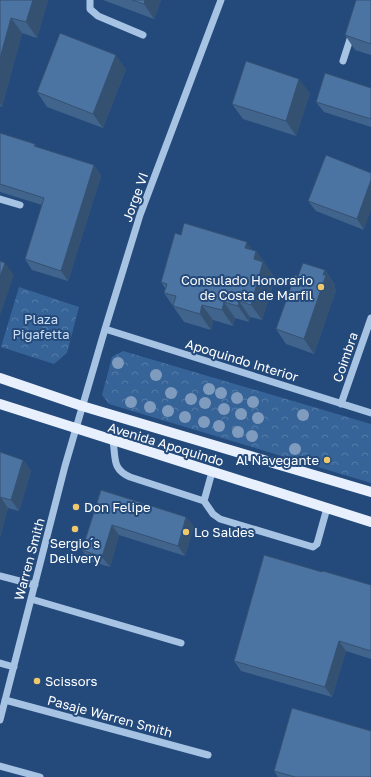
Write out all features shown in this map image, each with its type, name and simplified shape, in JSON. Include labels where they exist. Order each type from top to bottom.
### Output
[{"type":"main road","name":"Avenida Apoquindo","points":[[0,378],[82,406],[371,492]]},
{"type":"main road","name":"Avenida Apoquindo","points":[[0,404],[371,522]]},
{"type":"street","points":[[90,0],[90,9],[98,16],[143,35]]},
{"type":"street","name":"Jorge VI","points":[[82,406],[140,215],[221,0]]},
{"type":"street","points":[[343,61],[354,27]]},
{"type":"street","points":[[0,199],[20,205]]},
{"type":"street","name":"Coimbra","points":[[341,404],[371,318]]},
{"type":"street","name":"Apoquindo Interior","points":[[105,329],[371,413]]},
{"type":"street","name":"Warren Smith","points":[[0,720],[82,406]]},
{"type":"street","points":[[114,441],[116,467],[122,474],[130,478],[204,501],[213,514],[220,518],[313,547],[317,544],[327,508]]},
{"type":"street","points":[[204,501],[212,472]]},
{"type":"street","points":[[0,576],[35,584]]},
{"type":"street","points":[[31,599],[181,643]]},
{"type":"street","points":[[0,663],[14,667]]},
{"type":"street","name":"Pasaje Warren Smith","points":[[5,700],[208,755]]},
{"type":"street","points":[[0,766],[40,777]]},
{"type":"green space","name":"Plaza Pigafetta","points":[[19,287],[79,307],[67,353],[54,364],[1,347]]},
{"type":"green space","points":[[123,351],[371,424],[371,483],[109,404],[102,395],[112,357]]},
{"type":"building","points":[[0,0],[33,0],[26,22],[11,18],[0,58]]},
{"type":"building","points":[[132,0],[145,0],[144,4]]},
{"type":"building","points":[[356,0],[371,0],[371,44],[345,35]]},
{"type":"building","points":[[60,33],[116,55],[93,114],[37,92]]},
{"type":"building","points":[[246,61],[299,79],[286,121],[232,104]]},
{"type":"building","points":[[325,73],[371,88],[371,119],[316,102]]},
{"type":"building","points":[[0,133],[35,144],[34,146],[94,165],[61,271],[25,259],[44,198],[0,184]]},
{"type":"building","points":[[326,155],[371,173],[371,180],[357,219],[308,201]]},
{"type":"building","points":[[184,223],[247,242],[245,248],[256,251],[254,259],[263,262],[251,305],[239,301],[238,306],[224,302],[222,310],[202,305],[200,314],[173,306],[176,296],[164,293],[167,284],[161,282],[175,233],[181,235]]},
{"type":"building","points":[[0,261],[5,263],[0,277]]},
{"type":"building","points":[[303,263],[325,270],[323,275],[326,275],[304,339],[276,329],[295,275],[298,276]]},
{"type":"building","points":[[0,452],[23,460],[11,500],[0,497]]},
{"type":"building","points":[[101,490],[186,517],[178,546],[112,525],[102,557],[82,550]]},
{"type":"building","points":[[264,555],[371,585],[371,651],[339,641],[325,687],[234,661]]},
{"type":"building","points":[[292,708],[371,731],[371,777],[295,777],[274,771]]},
{"type":"place","name":"Consulado Honorario de Costa de Marfil","points":[[321,287]]},
{"type":"place","name":"Al Navegante","points":[[327,460]]},
{"type":"place","name":"Don Felipe","points":[[76,507]]},
{"type":"place","name":"Sergio´s Delivery","points":[[75,529]]},
{"type":"place","name":"Lo Saldes","points":[[186,532]]},
{"type":"place","name":"Scissors","points":[[37,681]]}]
